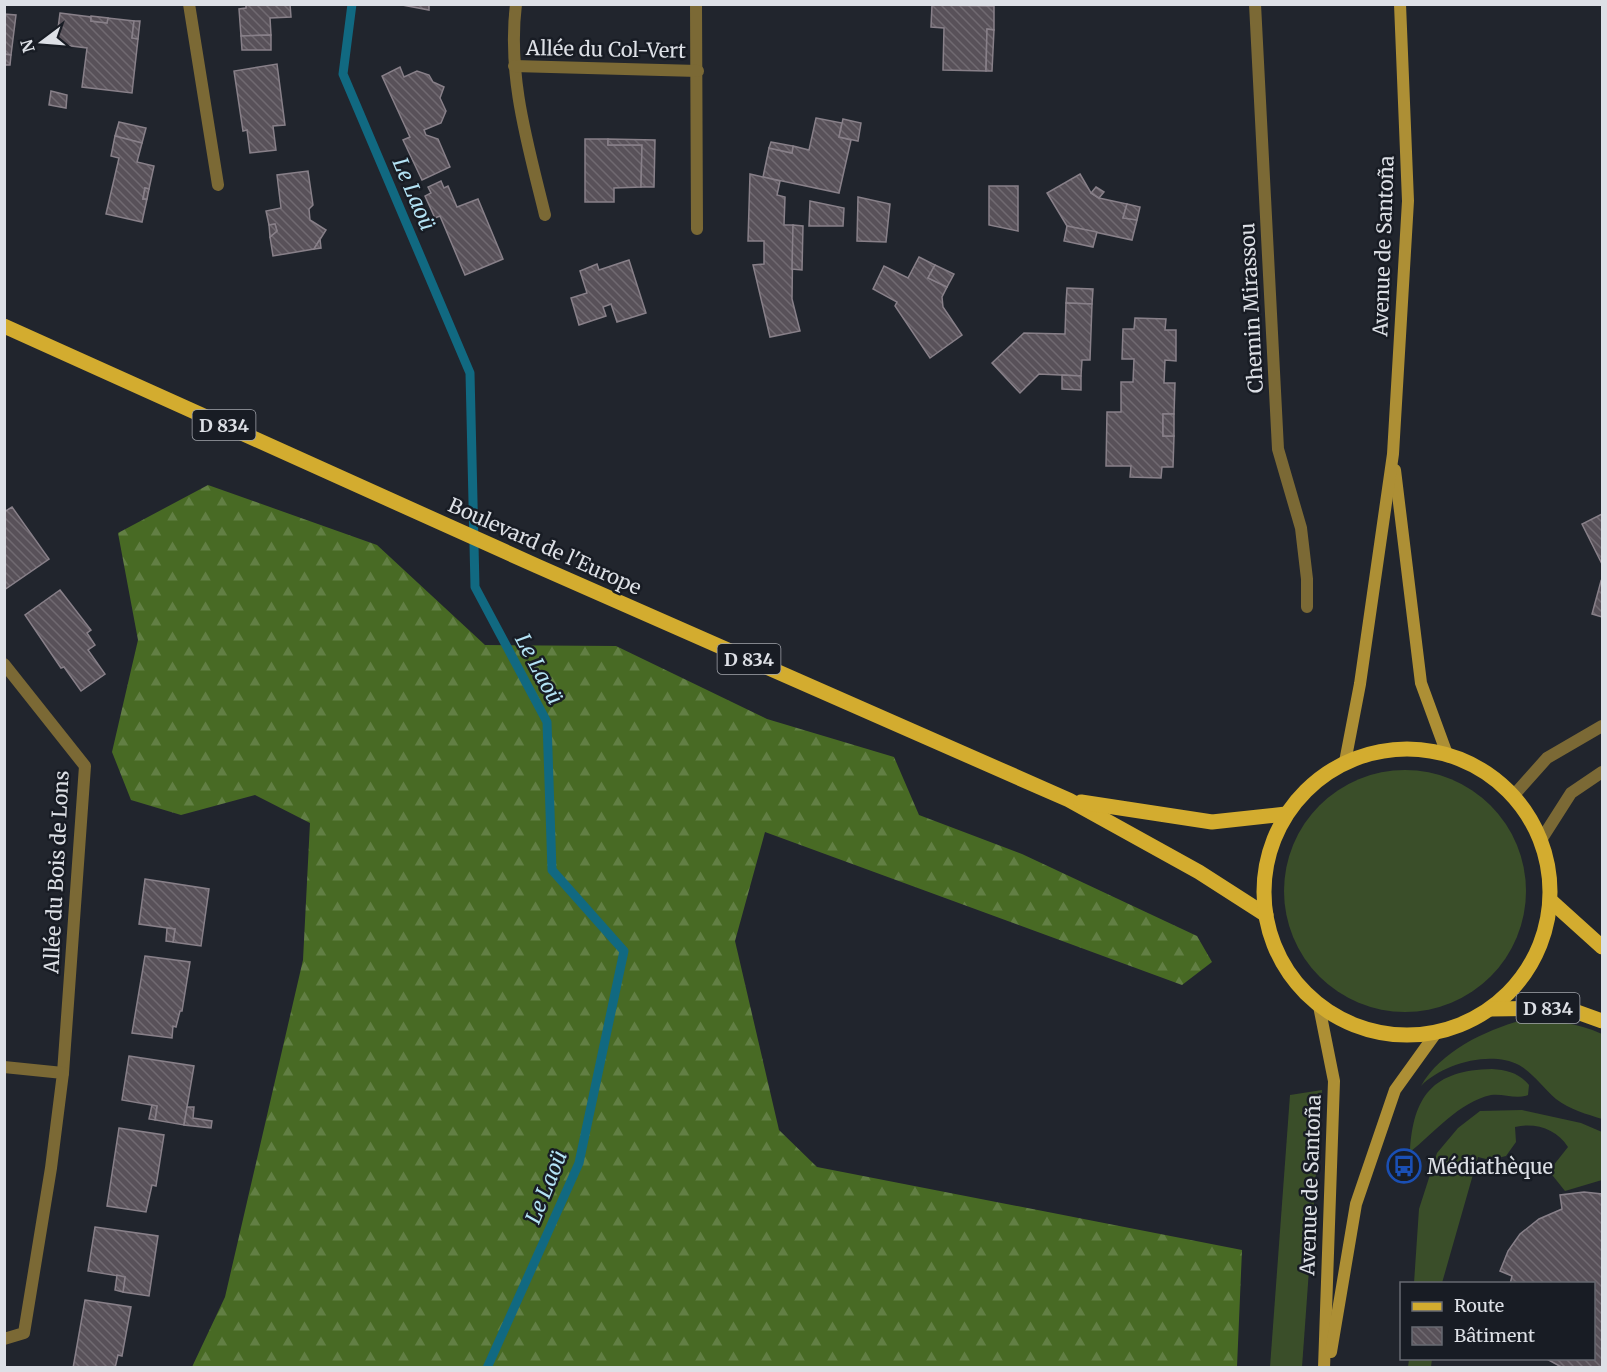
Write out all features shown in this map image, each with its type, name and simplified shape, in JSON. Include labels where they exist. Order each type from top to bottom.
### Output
[{"type":"main road","name":"Avenue de Santoña","points":[[1345,762],[1360,684],[1393,454],[1408,201],[1400,4]]},
{"type":"main road","name":"Boulevard de l'Europe","points":[[4,326],[526,561],[1069,800],[1199,872],[1266,915]]},
{"type":"main road","name":"Avenue de Santoña","points":[[1393,454],[1421,683],[1447,754]]},
{"type":"main road","points":[[1395,748],[1422,749],[1447,754],[1472,763],[1514,795],[1529,816],[1541,840],[1549,870],[1551,901],[1545,933],[1533,962],[1515,988],[1491,1009],[1465,1024],[1436,1033],[1395,1035],[1355,1026],[1319,1006],[1300,987],[1284,965],[1273,941],[1266,915],[1264,889],[1267,862],[1275,837],[1286,814],[1316,781],[1345,762],[1369,753],[1395,748]]},
{"type":"main road","name":"Boulevard de l'Europe","points":[[1069,800],[1212,822],[1286,814]]},
{"type":"main road","points":[[1551,901],[1602,947]]},
{"type":"main road","name":"Avenue de Santoña","points":[[1319,1006],[1334,1081],[1326,1368]]},
{"type":"main road","name":"D 834","points":[[1491,1009],[1566,1008],[1602,1021]]},
{"type":"main road","name":"Avenue de Santoña","points":[[1326,1368],[1356,1204],[1395,1090],[1436,1033]]},
{"type":"street","points":[[189,4],[218,185]]},
{"type":"street","name":"Allée du Col-Vert","points":[[516,4],[513,26],[518,108],[545,214]]},
{"type":"street","points":[[696,4],[698,229]]},
{"type":"street","name":"Chemin Mirassou","points":[[1255,4],[1278,449],[1301,528],[1307,579],[1307,607]]},
{"type":"street","name":"Allée du Col-Vert","points":[[514,66],[698,71]]},
{"type":"street","name":"Allée du Bois de Lons","points":[[4,664],[85,766],[63,1072],[51,1168],[24,1334],[4,1339]]},
{"type":"street","points":[[1514,795],[1547,758],[1602,726]]},
{"type":"street","points":[[1541,840],[1571,794],[1602,772]]},
{"type":"street","points":[[4,1067],[63,1072]]},
{"type":"green space","points":[[208,485],[377,545],[485,645],[616,646],[767,719],[894,757],[919,815],[1022,854],[1197,936],[1212,962],[1182,985],[765,832],[735,941],[779,1130],[817,1167],[1242,1250],[1237,1367],[192,1367],[225,1297],[303,960],[310,823],[255,795],[181,815],[131,800],[112,752],[138,640],[118,533]]},
{"type":"green space","points":[[1405,770],[1429,772],[1462,784],[1482,798],[1498,814],[1512,834],[1521,856],[1526,891],[1524,915],[1512,948],[1498,968],[1482,984],[1462,998],[1440,1007],[1405,1012],[1381,1010],[1348,998],[1328,984],[1312,968],[1298,948],[1289,926],[1284,891],[1286,867],[1298,834],[1312,814],[1328,798],[1348,784],[1370,775]]},
{"type":"green space","points":[[1522,1020],[1563,1022],[1602,1034],[1602,1119],[1561,1103],[1519,1065],[1507,1061],[1481,1059],[1467,1062],[1441,1071],[1421,1086],[1440,1062],[1465,1044],[1493,1030]]},
{"type":"green space","points":[[1492,1069],[1517,1075],[1529,1085],[1528,1095],[1519,1097],[1491,1095],[1468,1104],[1410,1152],[1416,1116],[1422,1101],[1430,1090],[1441,1081],[1455,1075]]},
{"type":"green space","points":[[1322,1090],[1302,1367],[1270,1367],[1290,1095]]},
{"type":"green space","points":[[1522,1110],[1581,1123],[1602,1132],[1602,1180],[1565,1191],[1549,1171],[1568,1147],[1552,1131],[1545,1128],[1530,1125],[1515,1127],[1516,1142],[1506,1156],[1490,1160],[1478,1157],[1442,1282],[1414,1282],[1419,1209],[1437,1153],[1458,1128],[1480,1111]]},
{"type":"green space","points":[[1409,1360],[1432,1360],[1431,1367],[1408,1367]]},
{"type":"building","points":[[246,4],[290,4],[291,17],[270,18],[271,35],[241,36],[239,9],[246,8]]},
{"type":"building","points":[[397,4],[429,4],[429,10]]},
{"type":"building","points":[[932,5],[994,6],[994,30],[987,29],[986,71],[943,70],[944,28],[931,27]]},
{"type":"building","points":[[60,13],[91,17],[91,21],[107,23],[108,18],[134,21],[132,38],[138,39],[132,93],[82,87],[87,48],[56,44]]},
{"type":"building","points":[[4,14],[16,15],[11,55],[4,54]]},
{"type":"building","points":[[91,16],[108,18],[107,23],[91,21]]},
{"type":"building","points":[[134,21],[140,21],[138,39],[132,38]]},
{"type":"building","points":[[987,29],[994,30],[992,71],[986,71]]},
{"type":"building","points":[[271,35],[271,50],[242,50],[241,36]]},
{"type":"building","points":[[4,54],[11,55],[10,65],[4,65]]},
{"type":"building","points":[[277,64],[285,125],[273,126],[276,150],[250,153],[247,130],[243,131],[234,71]]},
{"type":"building","points":[[400,67],[404,77],[417,71],[429,75],[433,82],[444,87],[440,98],[446,111],[441,123],[424,130],[426,135],[438,139],[450,167],[422,180],[403,140],[410,137],[382,76]]},
{"type":"building","points":[[51,91],[67,95],[66,108],[49,105]]},
{"type":"building","points":[[816,118],[842,123],[839,137],[851,140],[839,193],[763,177],[769,148],[792,153],[793,146],[809,150]]},
{"type":"building","points":[[843,119],[861,123],[858,141],[839,137]]},
{"type":"building","points":[[119,122],[146,128],[142,143],[115,136]]},
{"type":"building","points":[[115,136],[142,143],[137,162],[154,166],[149,189],[145,188],[143,199],[147,199],[142,222],[106,214],[119,158],[111,156]]},
{"type":"building","points":[[585,139],[608,139],[608,145],[642,145],[641,187],[614,188],[614,202],[585,202]]},
{"type":"building","points":[[608,139],[655,140],[654,187],[641,187],[642,145],[608,145]]},
{"type":"building","points":[[771,142],[793,146],[792,153],[769,148]]},
{"type":"building","points":[[308,171],[313,205],[309,209],[310,220],[326,230],[314,249],[273,256],[270,237],[277,231],[275,224],[269,225],[266,211],[281,208],[277,175]]},
{"type":"building","points":[[750,174],[780,181],[777,195],[785,197],[784,225],[793,225],[792,299],[800,331],[770,337],[753,265],[764,264],[764,241],[748,241]]},
{"type":"building","points":[[1080,174],[1091,193],[1099,198],[1127,204],[1123,218],[1137,220],[1132,240],[1067,226],[1047,193]]},
{"type":"building","points":[[441,181],[444,188],[448,186],[457,207],[478,199],[503,259],[465,275],[440,216],[435,218],[425,196],[431,193],[428,187]]},
{"type":"building","points":[[989,186],[1018,186],[1018,231],[989,225]]},
{"type":"building","points":[[1096,187],[1104,192],[1099,198],[1091,193]]},
{"type":"building","points":[[145,188],[149,189],[147,199],[143,199]]},
{"type":"building","points":[[858,197],[890,204],[886,242],[857,241]]},
{"type":"building","points":[[810,201],[844,208],[843,226],[809,226]]},
{"type":"building","points":[[1127,204],[1140,207],[1137,220],[1123,218]]},
{"type":"building","points":[[275,224],[277,231],[270,237],[269,225]]},
{"type":"building","points":[[793,225],[803,226],[802,270],[792,269]]},
{"type":"building","points":[[1067,226],[1097,232],[1093,247],[1064,241]]},
{"type":"building","points":[[320,239],[321,248],[314,249]]},
{"type":"building","points":[[919,257],[935,265],[928,278],[947,287],[942,297],[943,307],[962,335],[930,358],[895,306],[897,302],[873,289],[884,266],[908,278]]},
{"type":"building","points":[[629,260],[646,313],[617,322],[611,304],[603,307],[606,316],[579,325],[571,298],[587,293],[580,271],[597,264],[599,270]]},
{"type":"building","points":[[935,265],[954,274],[947,287],[928,278]]},
{"type":"building","points":[[1067,288],[1093,289],[1092,304],[1066,303]]},
{"type":"building","points":[[1066,303],[1092,304],[1090,360],[1082,360],[1081,376],[1039,374],[1020,393],[992,363],[1024,333],[1065,334]]},
{"type":"building","points":[[1135,318],[1166,319],[1165,330],[1176,330],[1176,361],[1165,360],[1164,383],[1175,383],[1174,414],[1163,414],[1163,436],[1174,436],[1173,467],[1162,467],[1161,478],[1130,477],[1131,466],[1106,466],[1107,412],[1121,412],[1121,382],[1133,382],[1134,359],[1122,359],[1123,329],[1134,329]]},
{"type":"building","points":[[1062,375],[1081,376],[1081,390],[1062,389]]},
{"type":"building","points":[[1163,414],[1174,414],[1174,436],[1163,436]]},
{"type":"building","points":[[12,507],[49,559],[4,590],[4,512]]},
{"type":"building","points":[[1602,514],[1602,564],[1582,524]]},
{"type":"building","points":[[1602,582],[1602,617],[1592,614]]},
{"type":"building","points":[[60,590],[91,630],[87,633],[95,645],[88,650],[105,674],[81,691],[64,667],[61,668],[25,615]]},
{"type":"building","points":[[145,879],[209,889],[201,946],[173,942],[175,929],[139,924]]},
{"type":"building","points":[[167,928],[175,929],[173,942],[166,941]]},
{"type":"building","points":[[145,956],[190,962],[182,1011],[180,1011],[176,1027],[173,1026],[172,1038],[132,1033]]},
{"type":"building","points":[[129,1056],[194,1066],[184,1125],[155,1120],[157,1106],[122,1100]]},
{"type":"building","points":[[152,1105],[157,1106],[155,1120],[149,1119]]},
{"type":"building","points":[[187,1107],[194,1107],[193,1118],[212,1121],[211,1128],[184,1125]]},
{"type":"building","points":[[119,1128],[164,1135],[156,1186],[152,1185],[146,1212],[107,1206]]},
{"type":"building","points":[[1584,1192],[1602,1194],[1602,1368],[1563,1368],[1549,1360],[1595,1360],[1595,1282],[1510,1282],[1512,1276],[1500,1271],[1508,1251],[1520,1234],[1539,1219],[1562,1209],[1560,1195]]},
{"type":"building","points":[[95,1227],[158,1236],[149,1296],[123,1292],[125,1277],[88,1271]]},
{"type":"building","points":[[117,1275],[125,1277],[123,1292],[115,1290]]},
{"type":"building","points":[[85,1300],[131,1307],[122,1356],[118,1355],[115,1368],[73,1368]]},
{"type":"waterway","name":"Le Laoü","points":[[352,4],[343,74],[470,373],[475,587],[547,722],[552,870],[624,951],[579,1163],[487,1368]]},
{"type":"place","name":"Médiathèque","points":[[1404,1166]]}]
